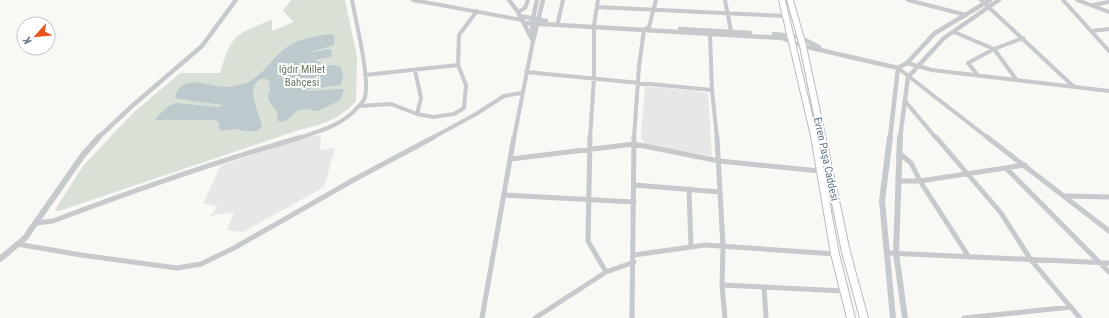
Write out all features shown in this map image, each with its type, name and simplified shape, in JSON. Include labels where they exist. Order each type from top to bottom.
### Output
[{"type":"highway","name":"Evren Paşa Caddesi","points":[[782,0],[814,136],[834,254],[851,318]]},
{"type":"highway","name":"Evren Paşa Caddesi","points":[[790,0],[802,46],[846,252],[864,318]]},
{"type":"street","points":[[0,259],[25,238],[83,155],[132,106],[202,46],[236,0]]},
{"type":"street","points":[[36,223],[53,221],[149,185],[272,144],[324,129],[339,123],[348,117],[365,98],[364,75],[352,0]]},
{"type":"street","points":[[413,0],[539,22],[776,38],[799,37],[824,50]]},
{"type":"street","points":[[509,0],[521,18],[533,42]]},
{"type":"street","points":[[521,18],[528,0]]},
{"type":"street","points":[[533,42],[532,21],[537,0]]},
{"type":"street","points":[[482,318],[526,72],[543,0]]},
{"type":"street","points":[[558,22],[563,0]]},
{"type":"street","points":[[598,0],[594,26],[594,78],[589,150],[588,241],[606,272]]},
{"type":"street","points":[[650,27],[656,0]]},
{"type":"street","points":[[725,0],[731,32]]},
{"type":"street","points":[[908,0],[966,15]]},
{"type":"street","points":[[905,318],[896,253],[898,181],[908,77],[944,38],[954,32],[990,0]]},
{"type":"street","points":[[898,68],[907,64],[935,33],[985,4],[999,0]]},
{"type":"street","points":[[1064,0],[1109,51]]},
{"type":"street","points":[[1077,0],[1109,12]]},
{"type":"street","points":[[1091,5],[1109,2]]},
{"type":"street","points":[[985,4],[1073,86]]},
{"type":"street","points":[[597,7],[785,16]]},
{"type":"street","points":[[359,106],[391,104],[417,114],[433,117],[454,114],[464,108],[466,85],[458,65],[459,34],[477,11]]},
{"type":"street","points":[[521,18],[532,21]]},
{"type":"street","points":[[539,22],[731,32],[790,38],[802,46],[898,68],[1109,231]]},
{"type":"street","points":[[644,30],[650,27]]},
{"type":"street","points":[[1092,32],[1109,29]]},
{"type":"street","points":[[632,318],[634,262],[634,144],[638,83],[644,30]]},
{"type":"street","points":[[954,32],[994,49],[1016,79]]},
{"type":"street","points":[[710,34],[712,90],[719,161],[723,246],[722,284],[725,318]]},
{"type":"street","points":[[976,74],[968,63],[994,49],[1023,38]]},
{"type":"street","points":[[907,64],[932,70],[976,74],[1109,91]]},
{"type":"street","points":[[364,75],[458,65]]},
{"type":"street","points":[[892,318],[882,201],[898,68]]},
{"type":"street","points":[[415,70],[421,99],[420,109],[417,114]]},
{"type":"street","points":[[526,72],[712,90]]},
{"type":"street","points":[[17,244],[81,255],[177,268],[201,264],[234,248],[476,114],[504,96],[522,94]]},
{"type":"street","points":[[905,101],[1001,213],[1031,260],[1080,318]]},
{"type":"street","points":[[511,159],[634,144],[719,161],[820,171]]},
{"type":"street","points":[[900,153],[911,163],[920,181],[969,257]]},
{"type":"street","points":[[898,181],[920,181],[1025,165]]},
{"type":"street","points":[[1006,169],[1109,272]]},
{"type":"street","points":[[634,185],[720,192]]},
{"type":"street","points":[[689,189],[690,247]]},
{"type":"street","points":[[505,194],[634,202]]},
{"type":"street","points":[[1065,196],[1109,197]]},
{"type":"street","points":[[634,255],[690,247],[723,246],[834,254]]},
{"type":"street","points":[[887,253],[1109,263]]},
{"type":"street","points":[[535,318],[542,316],[606,272],[634,262]]},
{"type":"street","points":[[722,284],[844,291]]},
{"type":"street","points":[[764,287],[766,318]]},
{"type":"street","points":[[964,318],[999,316],[1071,307]]},
{"type":"shaded area","points":[[330,34],[335,36],[334,45],[311,52],[330,49],[332,53],[331,57],[314,60],[321,63],[306,72],[309,73],[331,65],[341,67],[343,77],[341,85],[309,89],[306,91],[344,90],[340,100],[328,106],[317,111],[302,109],[287,120],[281,122],[278,121],[277,112],[269,101],[269,81],[264,78],[258,81],[254,86],[253,92],[262,127],[257,131],[244,131],[236,129],[222,131],[219,129],[219,122],[214,120],[155,119],[167,107],[175,103],[219,107],[223,105],[178,99],[175,96],[184,84],[197,82],[226,87],[243,84],[261,73],[281,52],[292,44],[308,38]]},
{"type":"shaded area","points":[[645,86],[703,92],[708,94],[712,156],[646,145],[641,138]]},
{"type":"shaded area","points":[[321,135],[320,150],[335,148],[324,187],[243,232],[227,230],[234,212],[210,216],[218,206],[203,204],[220,166],[302,138]]},
{"type":"green space","name":"Iğdır Millet Bahçesi","points":[[291,0],[345,0],[357,57],[356,101],[350,107],[337,117],[315,126],[299,130],[59,211],[55,210],[83,166],[133,113],[180,73],[220,73],[231,44],[240,34],[247,30],[272,20],[272,31],[294,22],[283,11]]}]
